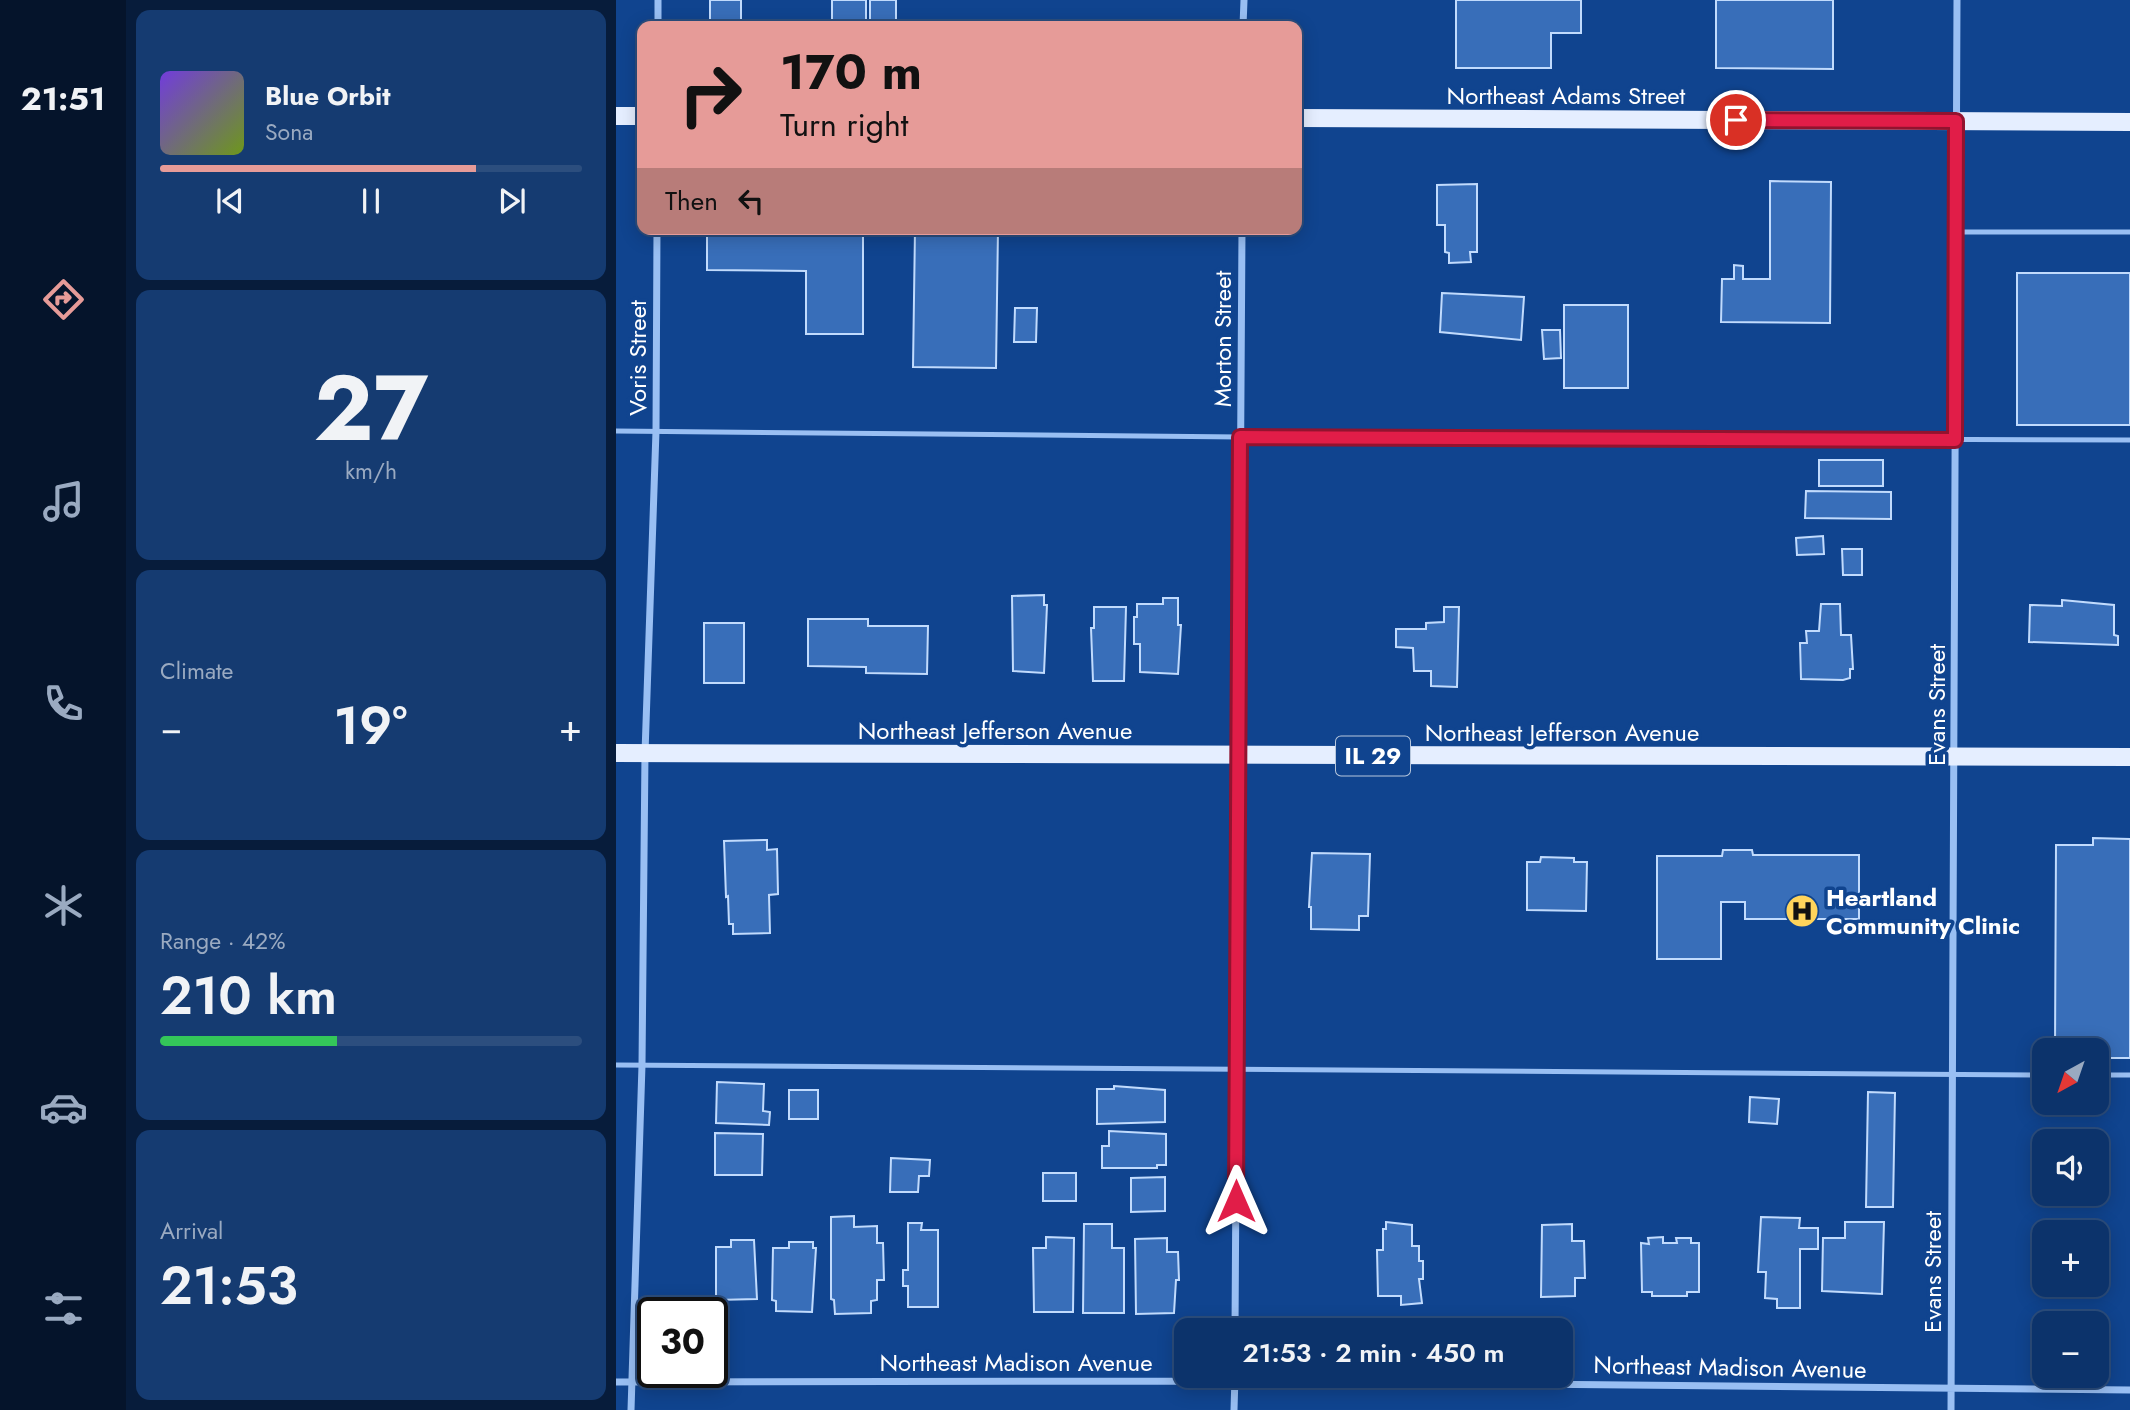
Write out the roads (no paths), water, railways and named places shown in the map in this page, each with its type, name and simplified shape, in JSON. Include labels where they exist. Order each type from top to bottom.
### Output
[{"type":"main road","points":[[616,116],[637,116]]},
{"type":"main road","name":"Northeast Adams Street","points":[[1302,118],[2130,122]]},
{"type":"main road","name":"Northeast Jefferson Avenue","points":[[616,753],[2130,757]]},
{"type":"street","points":[[658,0],[658,21]]},
{"type":"street","points":[[1243,21],[1244,0]]},
{"type":"street","name":"Evans Street","points":[[1951,1410],[1956,757],[1957,0]]},
{"type":"street","name":"Voris Street","points":[[631,1410],[642,1065],[645,753],[656,431],[657,235]]},
{"type":"street","name":"Morton Street","points":[[1235,1318],[1242,235]]},
{"type":"street","name":"Northeast Madison Avenue","points":[[616,1382],[1174,1378]]},
{"type":"street","name":"Northeast Madison Avenue","points":[[1573,1383],[2130,1390]]},
{"type":"street","points":[[1234,1410],[1235,1388]]},
{"type":"lane","points":[[1956,232],[2130,232]]},
{"type":"lane","points":[[616,431],[1240,437],[2130,440]]},
{"type":"lane","points":[[616,1065],[2032,1075]]},
{"type":"lane","points":[[2109,1075],[2130,1075]]},
{"type":"place","name":"Heartland Community Clinic","points":[[1802,911]]}]
